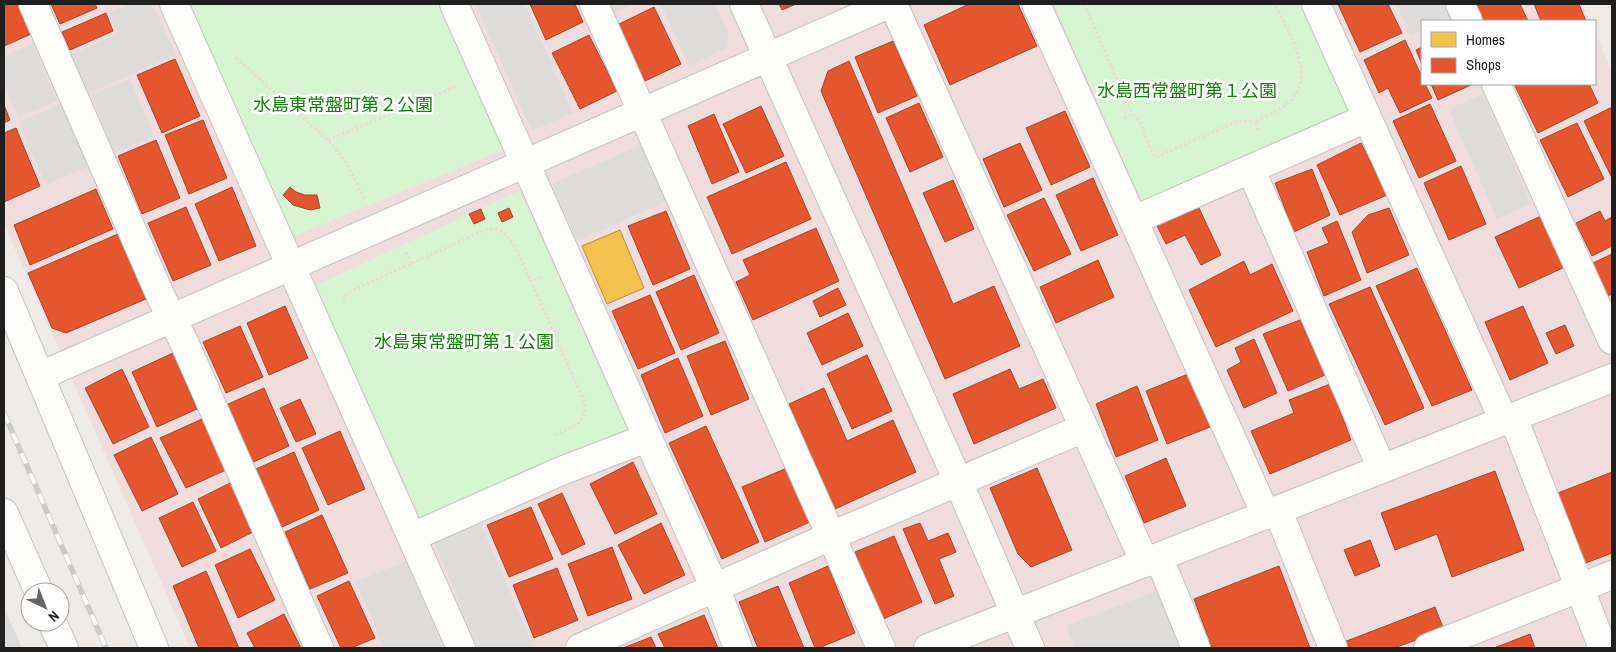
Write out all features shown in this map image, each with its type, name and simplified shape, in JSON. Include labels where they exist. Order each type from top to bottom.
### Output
[{"type":"street","points":[[33,4],[319,648]]},
{"type":"street","points":[[174,4],[462,648]]},
{"type":"street","points":[[454,4],[714,588],[738,648]]},
{"type":"street","points":[[594,4],[881,648]]},
{"type":"street","points":[[744,4],[958,481],[1017,614],[1030,648]]},
{"type":"street","points":[[40,376],[889,4]]},
{"type":"street","points":[[893,4],[1084,428],[1196,648]]},
{"type":"street","points":[[1036,4],[1333,648]]},
{"type":"street","points":[[1316,4],[1366,118],[1508,419],[1603,648]]},
{"type":"street","points":[[1460,4],[1468,20]]},
{"type":"street","points":[[1496,85],[1612,340]]},
{"type":"street","points":[[1134,220],[1366,118]]},
{"type":"street","points":[[1261,165],[1382,469]]},
{"type":"street","points":[[4,291],[154,648]]},
{"type":"street","points":[[928,648],[1612,378]]},
{"type":"street","points":[[580,648],[831,536],[1084,428]]},
{"type":"street","points":[[412,537],[561,470],[647,438]]},
{"type":"street","points":[[4,513],[35,582]]},
{"type":"street","points":[[1428,648],[1612,575]]},
{"type":"street","points":[[57,632],[64,648]]},
{"type":"path","points":[[1084,4],[1132,114],[1140,122],[1156,156],[1238,121],[1255,122],[1284,107],[1294,97],[1302,76],[1301,62],[1275,4]]},
{"type":"path","points":[[197,57],[210,52],[217,52],[225,53],[238,59],[328,140],[343,158],[356,180],[377,228]]},
{"type":"path","points":[[328,140],[485,74]]},
{"type":"path","points":[[1093,130],[1132,114]]},
{"type":"path","points":[[1255,122],[1261,165]]},
{"type":"path","points":[[344,301],[344,296],[351,291],[485,230],[501,230],[512,242],[531,281],[585,403],[586,413],[583,420],[552,437],[550,441],[561,470]]},
{"type":"path","points":[[531,281],[570,265]]},
{"type":"shaded area","points":[[4,4],[1582,4],[1590,20],[1421,20],[1421,85],[1596,85],[1596,34],[1612,72],[1612,648],[190,648],[4,224]]},
{"type":"shaded area","points":[[131,4],[153,4],[176,55],[86,94],[69,55],[118,34],[109,13]]},
{"type":"shaded area","points":[[525,4],[573,113],[532,131],[476,5]]},
{"type":"shaded area","points":[[605,4],[636,4],[610,15]]},
{"type":"shaded area","points":[[661,4],[715,4],[729,35],[726,48],[689,66]]},
{"type":"shaded area","points":[[1396,4],[1445,4],[1451,16],[1442,20],[1421,20],[1421,30],[1411,35]]},
{"type":"shaded area","points":[[33,44],[57,101],[18,117],[4,84],[4,56]]},
{"type":"shaded area","points":[[130,79],[154,136],[115,153],[91,95]]},
{"type":"shaded area","points":[[1483,94],[1531,204],[1497,219],[1449,109]]},
{"type":"shaded area","points":[[62,104],[89,166],[46,185],[19,122]]},
{"type":"shaded area","points":[[645,143],[670,200],[577,241],[552,184]]},
{"type":"shaded area","points":[[480,522],[534,648],[478,648],[434,542]]},
{"type":"shaded area","points":[[406,561],[443,648],[384,648],[356,582]]},
{"type":"shaded area","points":[[1159,590],[1182,648],[1075,648],[1066,626]]},
{"type":"shaded area","points":[[4,607],[22,648],[4,648]]},
{"type":"green space","name":"水島東常盤町第２公園","points":[[186,4],[440,4],[503,150],[291,237]]},
{"type":"green space","name":"水島西常盤町第１公園","points":[[1054,4],[1306,4],[1355,112],[1143,204]]},
{"type":"green space","name":"水島東常盤町第１公園","points":[[520,191],[628,431],[423,522],[314,286]]},
{"type":"building: Homes","points":[[620,230],[644,288],[607,304],[582,246]]},
{"type":"building: Shops","points":[[4,4],[18,4],[31,34],[4,46]]},
{"type":"building: Shops","points":[[51,4],[95,4],[97,8],[60,24]]},
{"type":"building: Shops","points":[[530,4],[575,4],[583,22],[546,40]]},
{"type":"building: Shops","points":[[779,4],[796,4],[782,10]]},
{"type":"building: Shops","points":[[969,4],[1018,4],[1037,46],[950,85],[924,25]]},
{"type":"building: Shops","points":[[1338,4],[1388,4],[1402,33],[1360,52]]},
{"type":"building: Shops","points":[[1475,4],[1520,4],[1528,20],[1483,20]]},
{"type":"building: Shops","points":[[1534,4],[1579,4],[1586,20],[1541,20]]},
{"type":"building: Shops","points":[[654,7],[681,64],[645,81],[617,25]]},
{"type":"building: Shops","points":[[106,13],[113,31],[70,50],[62,32]]},
{"type":"building: Shops","points":[[589,35],[617,91],[580,109],[552,53]]},
{"type":"building: Shops","points":[[1405,40],[1421,75],[1421,85],[1426,85],[1432,98],[1400,113],[1388,88],[1379,93],[1364,60]]},
{"type":"building: Shops","points":[[893,41],[917,96],[878,113],[855,57]]},
{"type":"building: Shops","points":[[1421,48],[1421,62],[1416,50]]},
{"type":"building: Shops","points":[[175,59],[200,116],[162,133],[137,75]]},
{"type":"building: Shops","points":[[849,61],[953,304],[994,286],[1020,346],[945,379],[821,91],[828,71]]},
{"type":"building: Shops","points":[[1431,85],[1471,85],[1438,100]]},
{"type":"building: Shops","points":[[1514,85],[1589,85],[1598,103],[1538,133]]},
{"type":"building: Shops","points":[[919,103],[943,157],[910,172],[886,118]]},
{"type":"building: Shops","points":[[1430,104],[1456,161],[1419,178],[1393,121]]},
{"type":"building: Shops","points":[[4,105],[10,120],[4,123]]},
{"type":"building: Shops","points":[[761,106],[784,156],[746,173],[723,124]]},
{"type":"building: Shops","points":[[1612,107],[1612,178],[1584,121]]},
{"type":"building: Shops","points":[[1065,111],[1090,167],[1051,185],[1026,128]]},
{"type":"building: Shops","points":[[714,114],[739,172],[712,184],[688,126]]},
{"type":"building: Shops","points":[[203,120],[227,178],[189,194],[165,135]]},
{"type":"building: Shops","points":[[1577,123],[1604,179],[1568,197],[1540,140]]},
{"type":"building: Shops","points":[[16,128],[40,186],[4,202],[4,133]]},
{"type":"building: Shops","points":[[156,140],[180,198],[142,214],[118,156]]},
{"type":"building: Shops","points":[[1020,143],[1042,190],[1004,207],[983,159]]},
{"type":"building: Shops","points":[[1361,143],[1387,195],[1340,215],[1317,165]]},
{"type":"building: Shops","points":[[786,162],[811,219],[732,254],[707,197]]},
{"type":"building: Shops","points":[[1461,166],[1486,224],[1449,240],[1424,183]]},
{"type":"building: Shops","points":[[1312,169],[1330,215],[1294,232],[1275,183]]},
{"type":"building: Shops","points":[[1093,178],[1118,235],[1081,251],[1056,195]]},
{"type":"building: Shops","points":[[953,180],[974,229],[945,242],[923,193]]},
{"type":"building: Shops","points":[[232,187],[256,246],[219,261],[195,204]]},
{"type":"building: Shops","points":[[290,187],[296,192],[305,195],[317,195],[320,208],[310,210],[293,205],[283,195]]},
{"type":"building: Shops","points":[[96,189],[113,229],[30,265],[14,225]]},
{"type":"building: Shops","points":[[1044,198],[1071,254],[1034,271],[1007,215]]},
{"type":"building: Shops","points":[[186,207],[211,265],[173,281],[148,223]]},
{"type":"building: Shops","points":[[509,208],[513,217],[502,222],[498,213]]},
{"type":"building: Shops","points":[[1199,208],[1221,255],[1201,265],[1185,235],[1166,244],[1157,226]]},
{"type":"building: Shops","points":[[1389,208],[1409,255],[1367,273],[1352,232],[1368,215]]},
{"type":"building: Shops","points":[[481,209],[485,219],[474,224],[469,214]]},
{"type":"building: Shops","points":[[666,211],[690,269],[653,285],[628,226]]},
{"type":"building: Shops","points":[[1600,211],[1605,221],[1612,217],[1612,246],[1592,256],[1576,223]]},
{"type":"building: Shops","points":[[1541,216],[1565,267],[1519,288],[1495,237]]},
{"type":"building: Shops","points":[[1337,221],[1361,280],[1324,296],[1307,252],[1329,243],[1322,228]]},
{"type":"building: Shops","points":[[816,228],[839,281],[753,320],[736,282],[750,275],[743,260]]},
{"type":"building: Shops","points":[[118,234],[146,299],[66,333],[52,328],[28,273]]},
{"type":"building: Shops","points":[[1612,254],[1612,294],[1608,296],[1593,263]]},
{"type":"building: Shops","points":[[1098,260],[1114,297],[1056,323],[1040,287]]},
{"type":"building: Shops","points":[[1244,261],[1250,275],[1272,264],[1293,311],[1216,347],[1189,290]]},
{"type":"building: Shops","points":[[1417,268],[1472,390],[1432,406],[1376,286]]},
{"type":"building: Shops","points":[[694,275],[719,333],[681,350],[656,292]]},
{"type":"building: Shops","points":[[1370,287],[1424,408],[1385,425],[1329,304]]},
{"type":"building: Shops","points":[[838,288],[846,305],[820,317],[813,301]]},
{"type":"building: Shops","points":[[650,295],[675,353],[638,369],[612,311]]},
{"type":"building: Shops","points":[[285,306],[308,358],[269,375],[247,323]]},
{"type":"building: Shops","points":[[1523,306],[1548,363],[1510,380],[1485,322]]},
{"type":"building: Shops","points":[[848,313],[863,346],[822,365],[807,333]]},
{"type":"building: Shops","points":[[1300,320],[1325,375],[1288,391],[1263,334]]},
{"type":"building: Shops","points":[[1565,325],[1574,346],[1556,354],[1546,333]]},
{"type":"building: Shops","points":[[240,326],[263,377],[226,393],[203,342]]},
{"type":"building: Shops","points":[[1254,339],[1277,393],[1244,408],[1227,370],[1241,362],[1235,348]]},
{"type":"building: Shops","points":[[725,341],[749,399],[711,415],[687,356]]},
{"type":"building: Shops","points":[[173,353],[197,409],[157,427],[132,372]]},
{"type":"building: Shops","points":[[867,355],[892,411],[852,429],[827,374]]},
{"type":"building: Shops","points":[[678,358],[703,416],[665,433],[641,375]]},
{"type":"building: Shops","points":[[122,369],[149,427],[113,444],[85,388]]},
{"type":"building: Shops","points":[[1010,369],[1019,389],[1043,379],[1056,408],[974,444],[953,394]]},
{"type":"building: Shops","points":[[1188,374],[1210,427],[1167,444],[1146,391]]},
{"type":"building: Shops","points":[[1330,384],[1351,440],[1270,474],[1251,431],[1294,413],[1289,400]]},
{"type":"building: Shops","points":[[1137,386],[1158,440],[1116,457],[1096,404]]},
{"type":"building: Shops","points":[[264,388],[289,446],[251,463],[226,405]]},
{"type":"building: Shops","points":[[824,388],[847,441],[893,420],[916,472],[835,509],[789,404]]},
{"type":"building: Shops","points":[[300,399],[316,434],[296,442],[280,408]]},
{"type":"building: Shops","points":[[202,419],[226,470],[186,488],[160,438]]},
{"type":"building: Shops","points":[[706,426],[759,542],[722,559],[669,443]]},
{"type":"building: Shops","points":[[340,431],[365,489],[328,505],[302,448]]},
{"type":"building: Shops","points":[[151,437],[178,494],[142,511],[114,455]]},
{"type":"building: Shops","points":[[294,452],[319,510],[282,527],[256,469]]},
{"type":"building: Shops","points":[[1166,458],[1186,506],[1144,523],[1125,476]]},
{"type":"building: Shops","points":[[633,462],[657,514],[615,534],[590,484]]},
{"type":"building: Shops","points":[[787,468],[810,522],[765,542],[742,487]]},
{"type":"building: Shops","points":[[1037,468],[1072,550],[1031,567],[1018,554],[990,488]]},
{"type":"building: Shops","points":[[1495,471],[1524,550],[1452,577],[1437,534],[1395,550],[1381,513]]},
{"type":"building: Shops","points":[[1612,472],[1612,553],[1583,564],[1558,493]]},
{"type":"building: Shops","points":[[232,482],[255,531],[221,548],[198,499]]},
{"type":"building: Shops","points":[[562,493],[585,544],[562,555],[538,504]]},
{"type":"building: Shops","points":[[193,502],[216,551],[182,567],[159,518]]},
{"type":"building: Shops","points":[[531,507],[553,559],[509,577],[487,525]]},
{"type":"building: Shops","points":[[322,515],[348,573],[310,589],[285,532]]},
{"type":"building: Shops","points":[[661,523],[685,575],[644,594],[618,545]]},
{"type":"building: Shops","points":[[920,523],[928,541],[948,533],[956,552],[939,559],[954,596],[935,604],[903,529]]},
{"type":"building: Shops","points":[[894,536],[922,602],[883,619],[855,552]]},
{"type":"building: Shops","points":[[1370,540],[1380,566],[1355,576],[1344,550]]},
{"type":"building: Shops","points":[[612,547],[632,599],[588,616],[568,564]]},
{"type":"building: Shops","points":[[250,549],[275,600],[238,618],[215,565]]},
{"type":"building: Shops","points":[[828,566],[855,633],[815,648],[789,583]]},
{"type":"building: Shops","points":[[1279,566],[1310,648],[1212,648],[1194,599]]},
{"type":"building: Shops","points":[[557,568],[578,620],[534,638],[513,585]]},
{"type":"building: Shops","points":[[206,571],[239,648],[199,648],[173,586]]},
{"type":"building: Shops","points":[[349,581],[375,638],[351,648],[341,648],[317,596]]},
{"type":"building: Shops","points":[[778,586],[804,648],[758,648],[739,602]]},
{"type":"building: Shops","points":[[1435,607],[1444,630],[1394,648],[1346,648],[1344,642]]},
{"type":"building: Shops","points":[[284,614],[301,648],[255,648],[247,633]]},
{"type":"building: Shops","points":[[704,615],[718,648],[665,648],[658,634]]},
{"type":"building: Shops","points":[[1530,634],[1535,648],[1494,648]]},
{"type":"building: Shops","points":[[651,637],[656,648],[623,648]]},
{"type":"railway","points":[[4,413],[106,648]]}]
